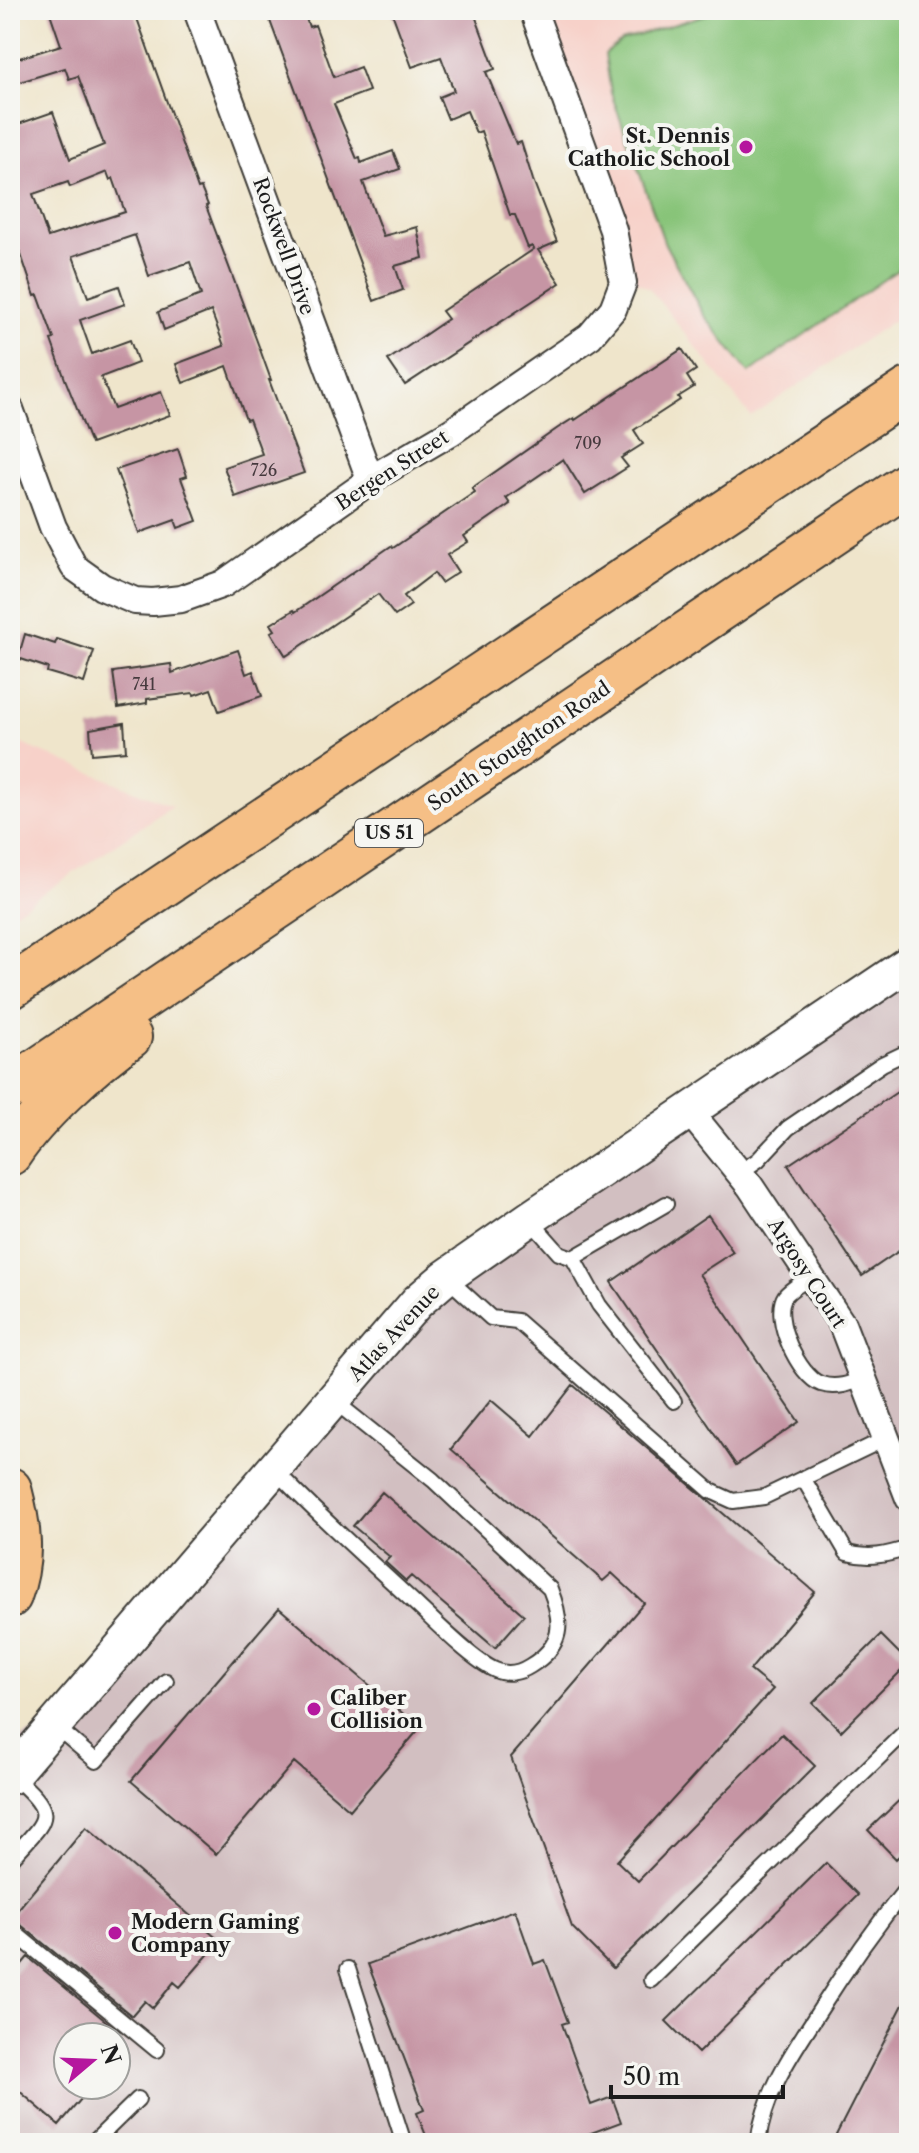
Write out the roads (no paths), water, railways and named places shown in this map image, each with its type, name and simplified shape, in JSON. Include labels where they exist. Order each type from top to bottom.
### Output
[{"type":"main road","points":[[10,988],[909,389]]},
{"type":"main road","name":"South Stoughton Road","points":[[10,1088],[909,483]]},
{"type":"main road","points":[[10,1154],[21,1138],[101,1057],[768,579]]},
{"type":"main road","points":[[10,957],[302,795]]},
{"type":"main road","points":[[10,1489],[21,1545],[19,1570],[10,1596]]},
{"type":"street","name":"Rockwell Drive","points":[[197,10],[371,482]]},
{"type":"street","name":"Bergen Street","points":[[10,409],[67,557],[74,567],[118,595],[135,601],[181,599],[223,584],[590,336],[613,309],[623,283],[613,230],[533,10]]},
{"type":"street","name":"Atlas Avenue","points":[[11,1776],[417,1302],[446,1277],[529,1219],[909,963]]},
{"type":"street","name":"Argosy Court","points":[[689,1111],[739,1173],[842,1324],[909,1498]]},
{"type":"lane","points":[[739,1173],[758,1160],[788,1128],[882,1064],[909,1051]]},
{"type":"lane","points":[[573,1258],[666,1204]]},
{"type":"lane","points":[[529,1219],[559,1253],[573,1258],[599,1305],[674,1401]]},
{"type":"lane","points":[[446,1277],[491,1318],[517,1321],[711,1491],[733,1501],[764,1497],[885,1439]]},
{"type":"lane","points":[[810,1277],[785,1295],[779,1310],[782,1328],[807,1377],[833,1386],[864,1378]]},
{"type":"lane","points":[[274,1469],[453,1639],[494,1670],[509,1674],[525,1670],[546,1656],[556,1641],[559,1625],[557,1605],[550,1589],[433,1480],[333,1400]]},
{"type":"lane","points":[[803,1478],[847,1553],[866,1558],[909,1548]]},
{"type":"lane","points":[[53,1725],[96,1761],[166,1681]]},
{"type":"lane","points":[[651,1980],[909,1728]]},
{"type":"lane","points":[[10,1860],[40,1826],[43,1815],[39,1799],[11,1776]]},
{"type":"lane","points":[[758,2143],[761,2118],[780,2073],[841,1976],[909,1885]]},
{"type":"lane","points":[[10,1929],[157,2050]]},
{"type":"lane","points":[[348,1969],[404,2143]]},
{"type":"lane","points":[[93,2143],[138,2099]]},
{"type":"place","name":"St. Dennis Catholic School","points":[[746,147]]},
{"type":"place","name":"Caliber Collision","points":[[314,1709]]},
{"type":"place","name":"Modern Gaming Company","points":[[115,1933]]}]
